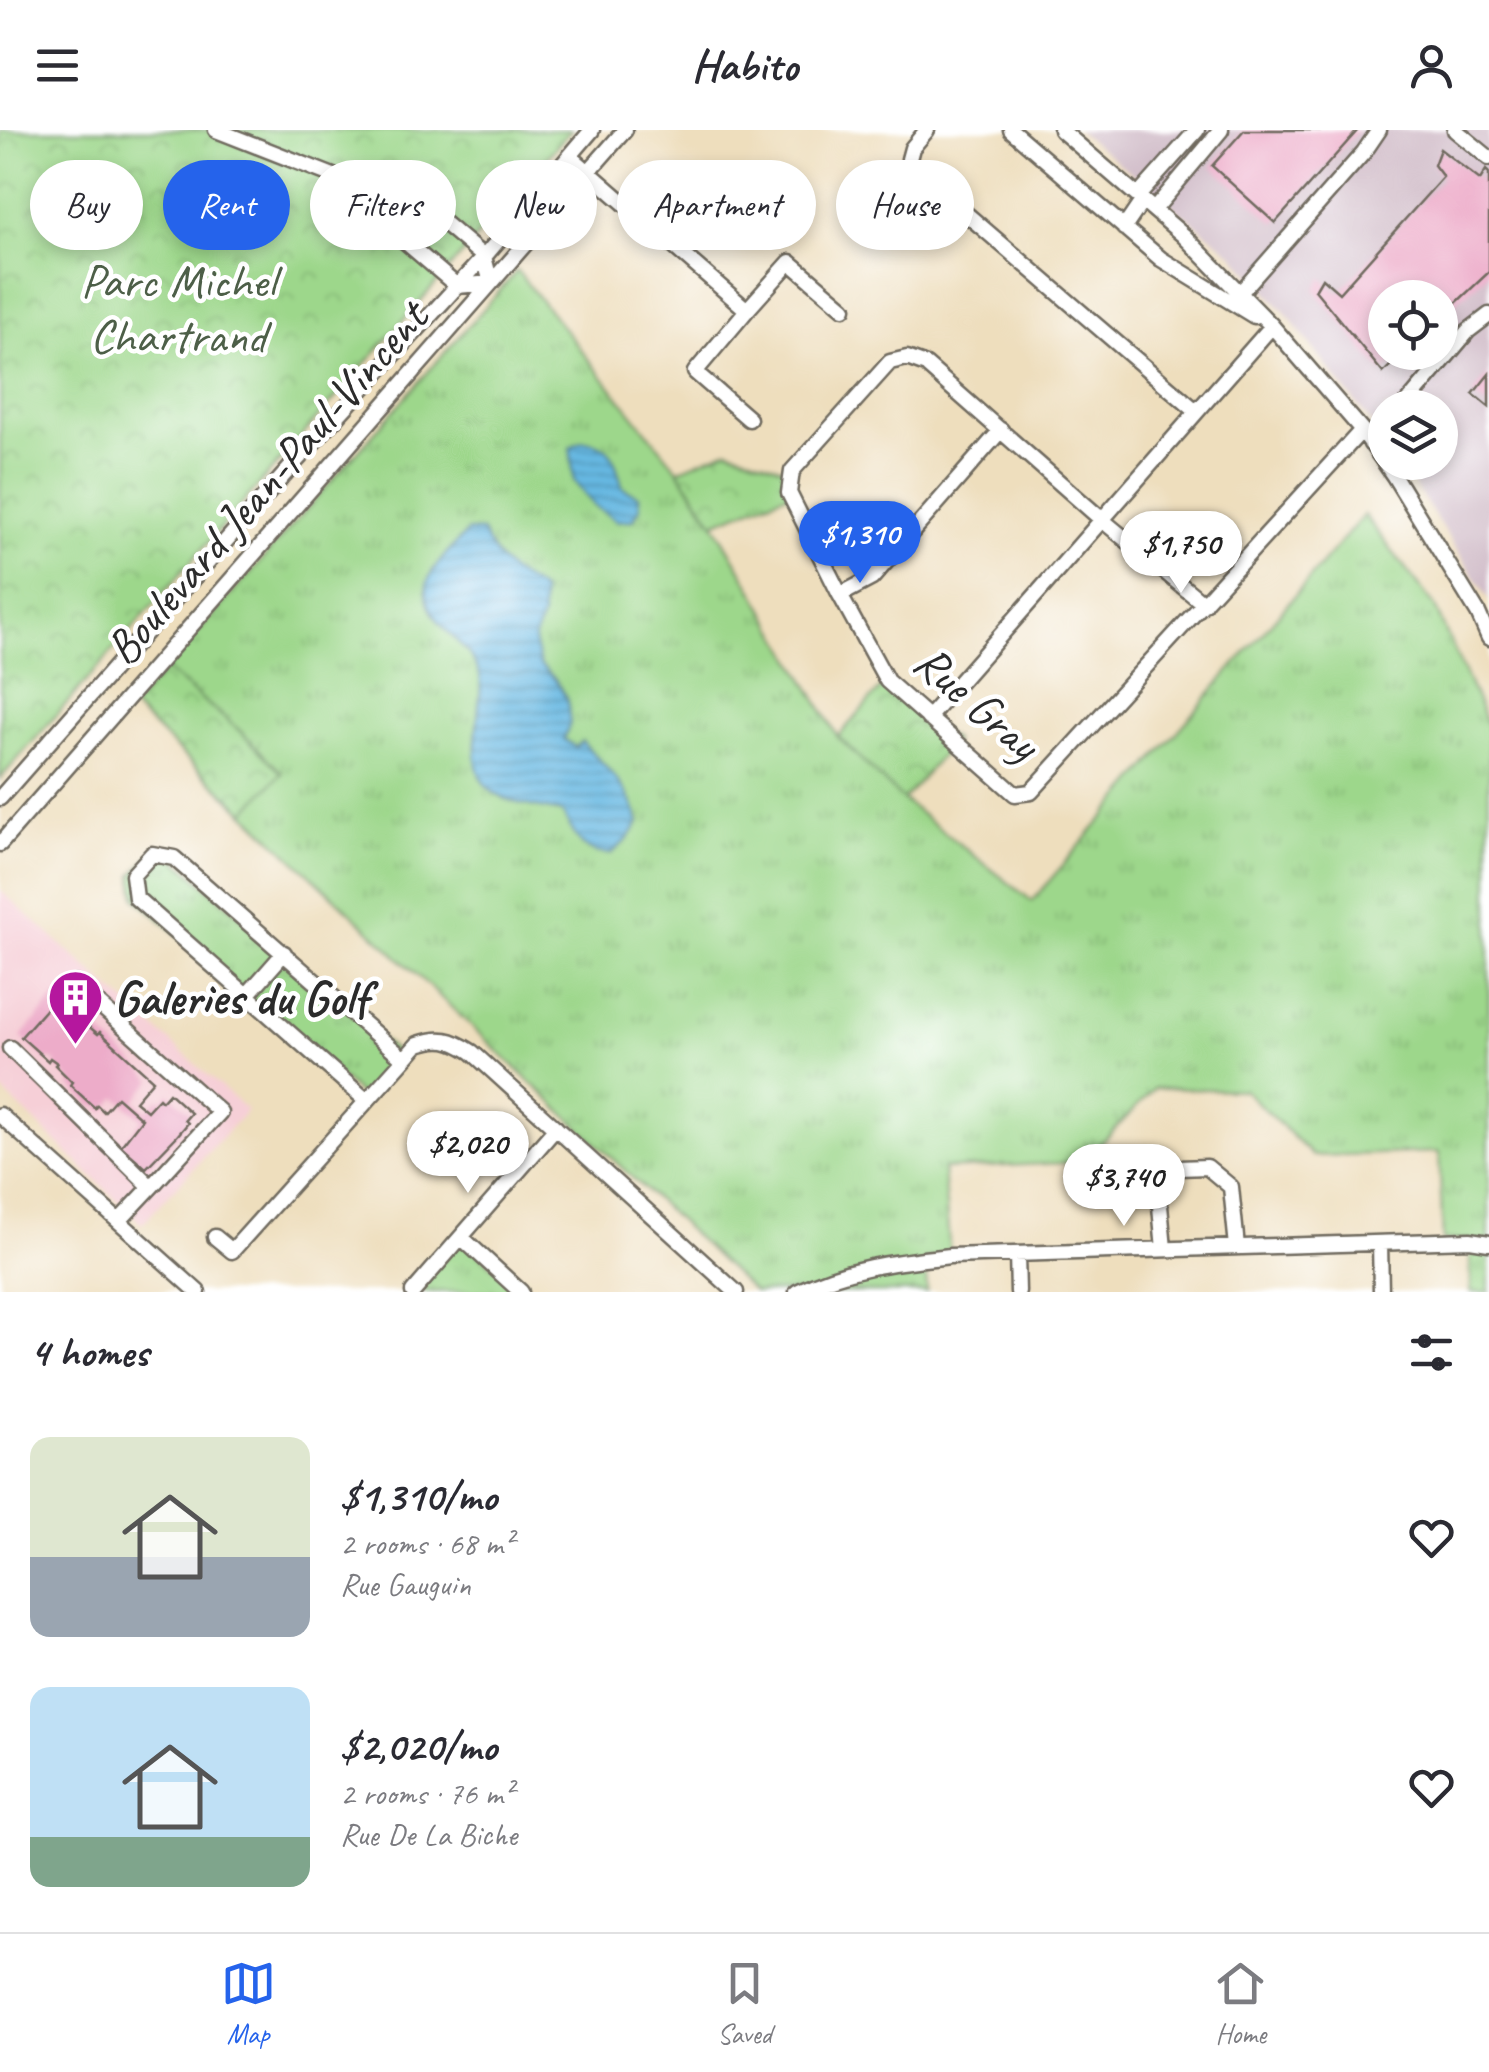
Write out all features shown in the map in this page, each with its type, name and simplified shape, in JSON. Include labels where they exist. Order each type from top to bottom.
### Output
[{"type":"street","points":[[216,130],[310,167]]},
{"type":"street","name":"Boulevard Jean-Paul-Vincent","points":[[0,798],[592,130]]},
{"type":"street","name":"Boulevard Jean-Paul-Vincent","points":[[597,162],[625,130]]},
{"type":"street","points":[[927,130],[912,148],[909,159],[914,169],[1196,411]]},
{"type":"street","points":[[1011,130],[1161,260],[1272,326]]},
{"type":"street","points":[[1061,130],[1182,234],[1272,326],[1368,438]]},
{"type":"street","points":[[1124,228],[1196,130]]},
{"type":"street","points":[[1145,202],[1221,130]]},
{"type":"street","points":[[1240,293],[1364,152],[1378,130]]},
{"type":"street","points":[[1455,130],[1489,158]]},
{"type":"street","points":[[570,156],[574,160]]},
{"type":"street","points":[[597,180],[747,310]]},
{"type":"street","points":[[415,250],[457,286],[491,282],[484,256],[456,232]]},
{"type":"street","name":"Boulevard Jean-Paul-Vincent","points":[[0,844],[519,250]]},
{"type":"street","points":[[749,419],[695,372],[747,310],[790,262],[844,308]]},
{"type":"street","points":[[1418,390],[1468,332],[1489,315]]},
{"type":"street","points":[[928,718],[1272,326]]},
{"type":"street","name":"Rue Gray","points":[[1001,430],[926,365],[907,358],[890,362],[792,471],[789,494],[887,681],[1015,794],[1031,792],[1204,604]]},
{"type":"street","points":[[840,595],[872,578],[1001,430],[1204,604],[1362,430]]},
{"type":"street","points":[[1397,480],[1484,610],[1489,638]]},
{"type":"street","points":[[367,1102],[136,898],[133,875],[152,854],[174,858],[404,1059]]},
{"type":"street","points":[[247,995],[284,953]]},
{"type":"street","points":[[76,984],[220,1112],[118,1221]]},
{"type":"street","points":[[215,1237],[232,1251],[418,1044],[443,1038],[472,1052],[736,1292]]},
{"type":"street","points":[[10,1048],[151,1187]]},
{"type":"street","points":[[0,1116],[198,1292]]},
{"type":"street","points":[[419,1290],[556,1128]]},
{"type":"street","points":[[1164,1249],[1159,1195],[1179,1168],[1208,1167],[1231,1187],[1237,1247]]},
{"type":"street","points":[[1470,1240],[1489,1234]]},
{"type":"street","points":[[461,1238],[521,1292]]},
{"type":"street","points":[[1380,1242],[1381,1292]]},
{"type":"street","points":[[797,1292],[836,1274],[870,1266],[950,1256],[1380,1242],[1489,1243]]},
{"type":"street","points":[[1017,1254],[1018,1292]]},
{"type":"shaded area","points":[[1077,130],[1489,130],[1489,599],[1411,480],[1458,480],[1458,390],[1368,390],[1368,419],[1289,317],[1233,254]]},
{"type":"shaded area","points":[[0,890],[247,1110],[142,1224],[0,1089]]},
{"type":"green space","name":"Parc Michel Chartrand","points":[[0,130],[571,130],[545,160],[476,160],[476,238],[0,779]]},
{"type":"green space","points":[[517,271],[678,470],[714,523],[838,737],[903,800],[1032,901],[1364,515],[1434,605],[1489,728],[1489,1292],[1471,1292],[1470,1240],[1443,1241],[1439,1152],[1313,1156],[1244,1090],[1155,1088],[1083,1162],[943,1169],[950,1256],[926,1259],[927,1292],[754,1292],[132,707]]},
{"type":"green space","points":[[728,449],[792,471],[789,493],[714,523],[678,470]]},
{"type":"green space","points":[[165,669],[239,730],[282,773],[245,812],[132,707]]},
{"type":"green space","points":[[887,681],[954,741],[903,800],[838,737]]},
{"type":"green space","points":[[152,854],[174,858],[404,1059],[367,1101],[136,898],[133,875]]},
{"type":"green space","points":[[461,1237],[521,1292],[426,1292],[419,1286]]},
{"type":"water","points":[[583,441],[607,450],[623,488],[639,496],[640,508],[633,520],[617,521],[594,506],[574,481],[570,447]]},
{"type":"water","points":[[468,531],[482,532],[503,564],[542,592],[542,615],[534,641],[540,665],[555,679],[567,699],[570,723],[564,739],[575,747],[582,741],[608,769],[630,799],[639,823],[611,854],[586,847],[562,812],[505,799],[486,786],[480,776],[476,737],[480,676],[470,655],[439,622],[426,594],[433,570]]},
{"type":"building","points":[[1244,130],[1358,130],[1275,223],[1212,166]]},
{"type":"building","points":[[1440,149],[1480,180],[1486,170],[1489,173],[1489,272],[1458,301],[1458,280],[1368,280],[1368,355],[1315,290],[1322,278],[1339,293],[1443,177],[1434,165]]},
{"type":"building","points":[[1489,374],[1489,407],[1473,394]]},
{"type":"building","name":"Galeries du Golf","points":[[58,995],[82,1021],[100,1032],[153,1080],[135,1101],[147,1111],[169,1093],[191,1113],[185,1120],[188,1123],[146,1168],[121,1146],[142,1119],[117,1097],[104,1112],[97,1105],[95,1108],[70,1085],[72,1082],[57,1063],[50,1058],[48,1061],[21,1037]]},
{"type":"place","name":"Galeries du Golf","points":[[75,1047]]}]
